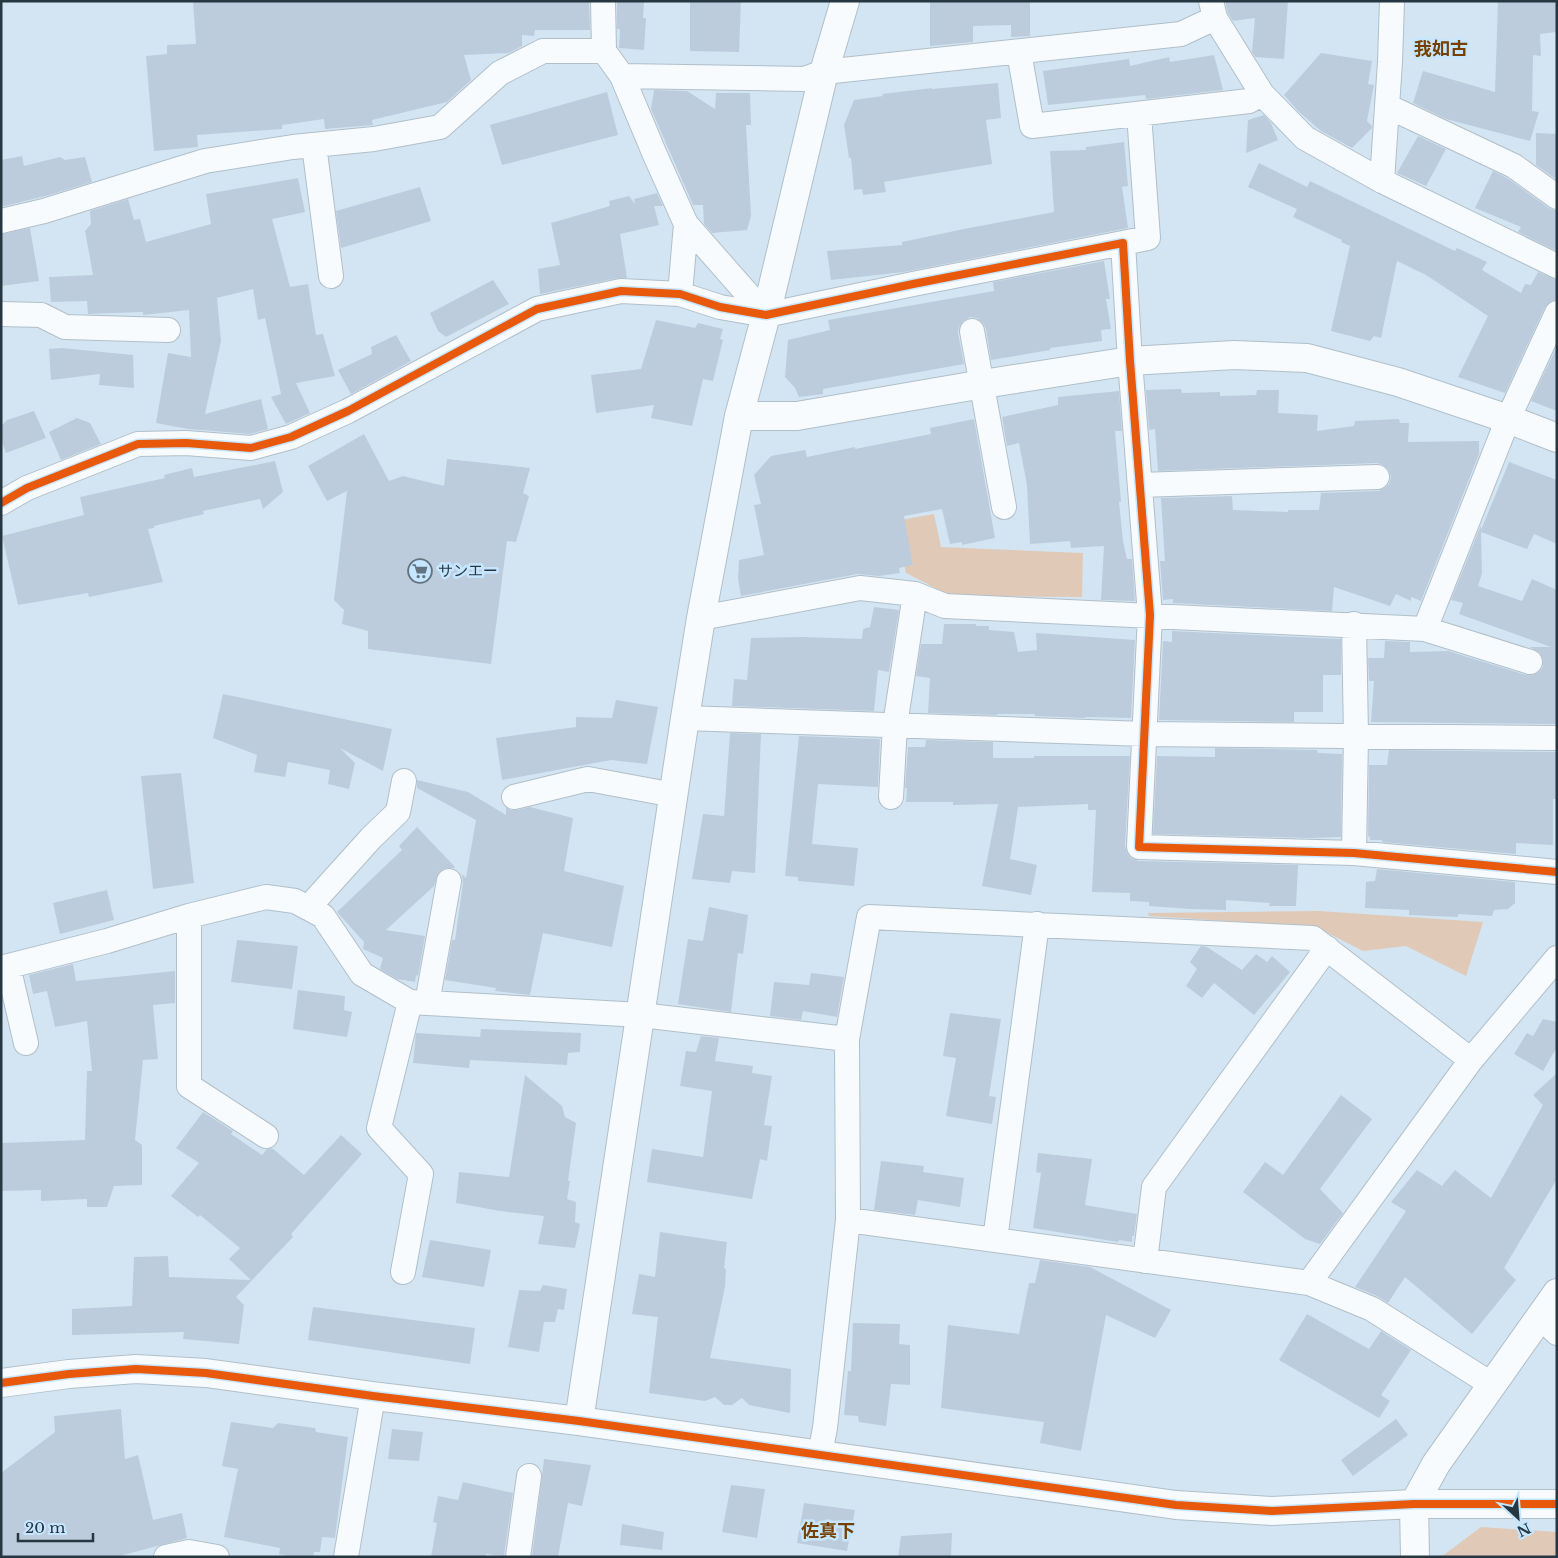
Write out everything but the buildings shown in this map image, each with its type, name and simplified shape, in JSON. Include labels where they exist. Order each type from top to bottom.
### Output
[{"type":"street","points":[[603,1],[604,51],[622,76],[686,224],[766,315]]},
{"type":"street","points":[[579,1421],[685,718],[701,618],[738,416],[766,315],[824,72],[845,1]]},
{"type":"street","points":[[1382,181],[1392,1]]},
{"type":"street","points":[[622,76],[804,79],[824,72],[1181,34],[1213,10],[1262,94],[1305,138],[1382,181],[1557,266]]},
{"type":"street","points":[[1,221],[44,211],[205,161],[314,145],[374,139],[440,127],[500,73],[543,51],[604,51]]},
{"type":"street","points":[[1019,52],[1032,126],[1248,101],[1262,94]]},
{"type":"street","points":[[1387,106],[1514,166],[1557,197]]},
{"type":"street","points":[[1,503],[27,488],[138,444],[186,443],[251,448],[291,437],[348,411],[537,309],[621,290],[680,294],[720,307],[766,315],[1148,238],[1139,114]]},
{"type":"street","points":[[314,145],[330,276]]},
{"type":"street","points":[[680,294],[686,224]]},
{"type":"street","points":[[1123,243],[1130,361],[1150,616],[1139,846],[1354,853],[1557,872]]},
{"type":"street","points":[[1425,628],[1508,419],[1557,313]]},
{"type":"street","points":[[1,314],[41,315],[65,327],[168,330]]},
{"type":"street","points":[[972,331],[1004,507]]},
{"type":"street","points":[[738,416],[797,416],[1130,361],[1234,355],[1308,358],[1398,382],[1508,419],[1557,438]]},
{"type":"street","points":[[1140,485],[1377,477]]},
{"type":"street","points":[[701,618],[860,588],[915,594],[944,606],[1425,628],[1530,662]]},
{"type":"street","points":[[891,797],[895,725],[915,594]]},
{"type":"street","points":[[1354,624],[1356,736],[1354,853]]},
{"type":"street","points":[[685,718],[1144,734],[1557,738]]},
{"type":"street","points":[[514,797],[588,779],[674,795]]},
{"type":"street","points":[[308,908],[398,812],[404,781]]},
{"type":"street","points":[[404,1272],[421,1174],[379,1128],[418,1002],[449,881]]},
{"type":"street","points":[[26,1043],[4,967],[107,941],[189,916],[266,897],[295,901],[323,916],[362,974],[418,1002],[641,1014],[847,1039]]},
{"type":"street","points":[[189,916],[189,1086],[266,1136]]},
{"type":"street","points":[[820,1454],[825,1428],[848,1220],[847,1039],[869,917],[1313,938],[1471,1060]]},
{"type":"street","points":[[995,1240],[1037,924]]},
{"type":"street","points":[[1146,1261],[1154,1187],[1327,948]]},
{"type":"street","points":[[1309,1283],[1471,1060],[1557,958]]},
{"type":"street","points":[[848,1220],[1309,1283],[1372,1309],[1491,1384]]},
{"type":"street","points":[[1415,1557],[1414,1504],[1436,1464],[1491,1384],[1548,1324],[1557,1292]]},
{"type":"street","points":[[1,1383],[69,1374],[136,1369],[206,1373],[579,1421],[1176,1505],[1272,1511],[1414,1504],[1557,1504]]},
{"type":"street","points":[[346,1557],[373,1396]]},
{"type":"street","points":[[518,1557],[529,1476]]},
{"type":"street","points":[[166,1557],[188,1552],[217,1557]]},
{"type":"shaded area","points":[[934,514],[941,547],[1083,553],[1082,597],[951,596],[906,573],[895,521]]},
{"type":"shaded area","points":[[1319,911],[1483,922],[1466,976],[1406,946],[1363,951],[1316,927],[1149,916],[1148,913]]},
{"type":"shaded area","points":[[1481,1527],[1557,1532],[1557,1557],[1441,1557]]},
{"type":"cycle path","points":[[1,503],[27,488],[138,444],[186,443],[251,448],[291,437],[348,411],[537,309],[621,291],[680,294],[720,307],[766,315],[1123,243],[1130,361],[1150,615],[1139,847],[1354,853],[1557,872]]},
{"type":"cycle path","points":[[1,1383],[69,1374],[136,1369],[206,1373],[579,1421],[1176,1505],[1272,1511],[1414,1504],[1557,1504]]},
{"type":"place","name":"サンエー","points":[[420,571]]},
{"type":"district","name":"我如古","points":[[1441,49]]},
{"type":"district","name":"佐真下","points":[[828,1531]]}]
